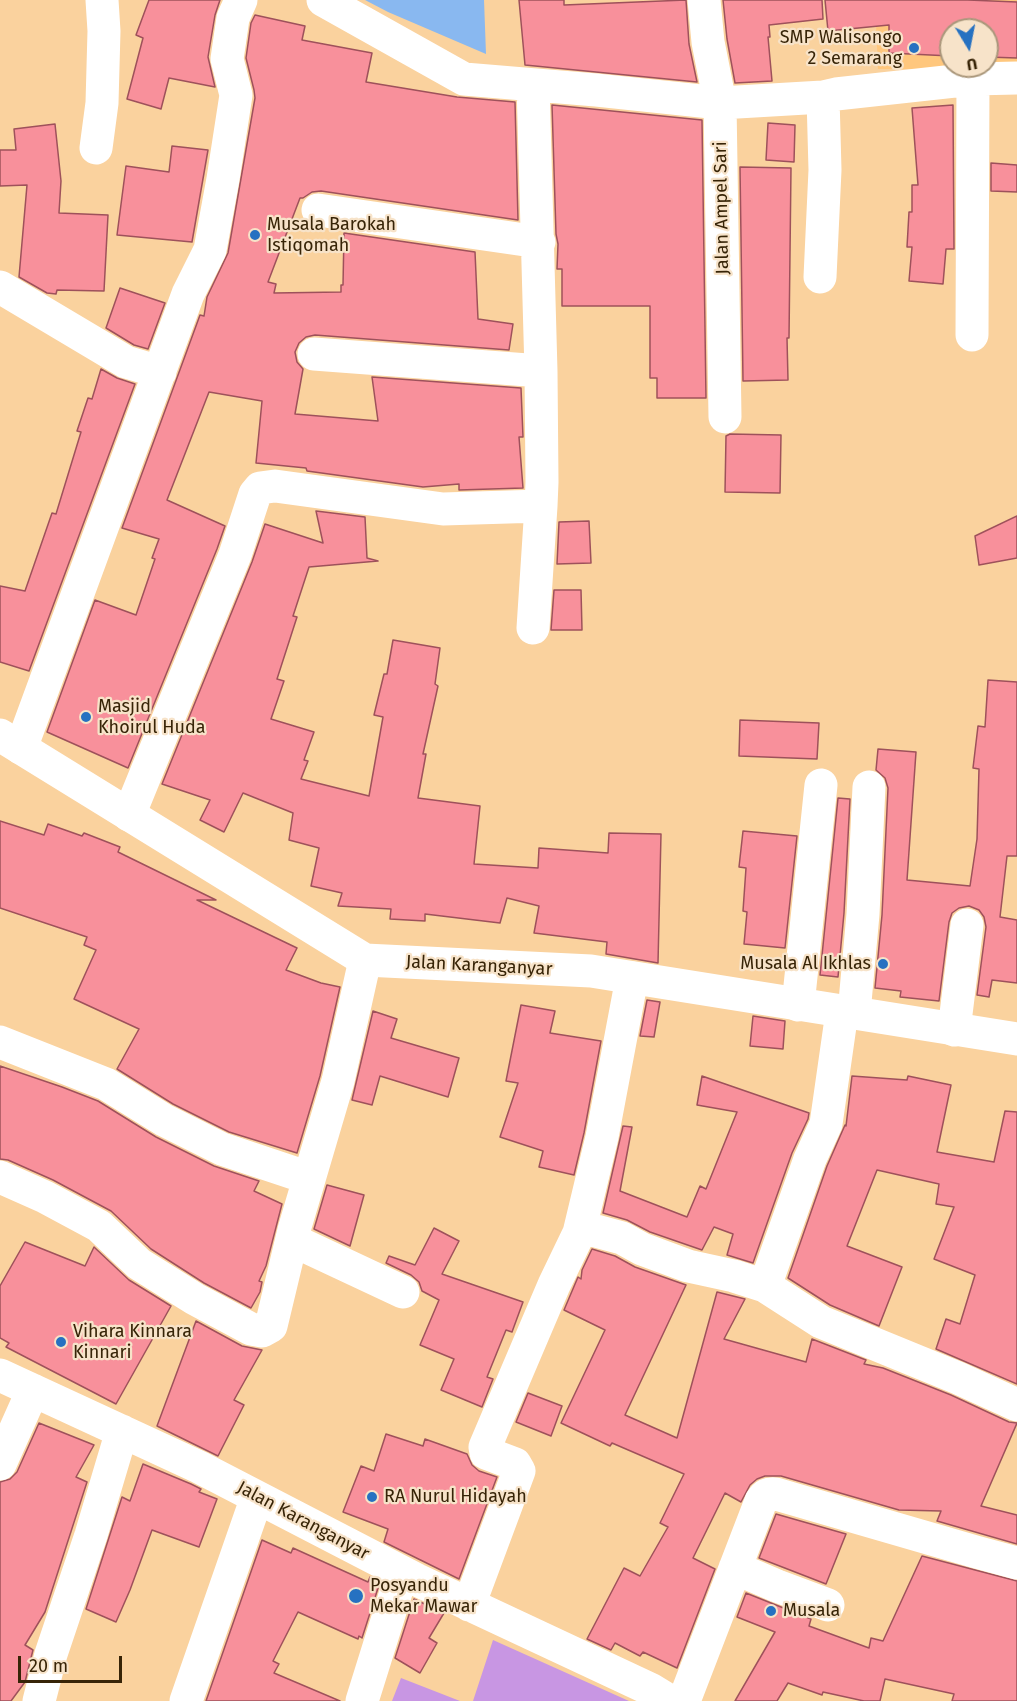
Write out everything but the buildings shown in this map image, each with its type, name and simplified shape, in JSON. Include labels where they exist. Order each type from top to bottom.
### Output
[{"type":"street","points":[[96,148],[102,103],[104,31],[102,0]]},
{"type":"street","points":[[11,741],[160,372],[188,294],[210,250],[224,179],[236,95],[227,59],[233,18],[241,0]]},
{"type":"street","points":[[322,0],[464,79],[720,103],[823,97],[973,79],[1017,78]]},
{"type":"street","name":"Jalan Ampel Sari","points":[[704,0],[708,42],[720,103],[725,417]]},
{"type":"street","points":[[972,335],[973,79]]},
{"type":"street","points":[[533,85],[542,371],[542,482],[533,628]]},
{"type":"street","points":[[820,277],[825,170],[823,97]]},
{"type":"street","points":[[318,210],[539,242]]},
{"type":"street","points":[[1,293],[126,362],[160,372]]},
{"type":"street","points":[[314,354],[542,371]]},
{"type":"street","points":[[129,815],[235,555],[255,494],[260,488],[275,486],[443,509],[541,506]]},
{"type":"street","name":"Jalan Karanganyar","points":[[11,741],[365,960],[591,971],[1017,1039]]},
{"type":"street","points":[[798,1005],[821,785]]},
{"type":"street","points":[[765,1286],[810,1159],[826,1124],[848,1012],[863,914],[869,787]]},
{"type":"street","points":[[954,1030],[967,925]]},
{"type":"street","points":[[0,1177],[45,1197],[99,1226],[139,1264],[195,1299],[251,1329],[262,1331],[271,1326],[292,1240],[338,1081],[365,960]]},
{"type":"street","points":[[469,1605],[519,1471],[515,1464],[486,1453],[485,1447],[581,1227],[602,1137],[632,978]]},
{"type":"street","points":[[0,1042],[106,1084],[164,1120],[222,1149],[309,1178]]},
{"type":"street","points":[[581,1227],[622,1238],[642,1249],[688,1266],[734,1276],[765,1286],[821,1322],[958,1378],[1017,1405]]},
{"type":"street","points":[[292,1240],[403,1292]]},
{"type":"street","name":"Jalan Karanganyar","points":[[0,1375],[200,1467],[402,1573],[652,1690],[670,1701]]},
{"type":"street","points":[[0,1464],[33,1390]]},
{"type":"street","points":[[39,1701],[51,1654],[91,1535],[122,1431]]},
{"type":"street","points":[[684,1701],[765,1495],[771,1493],[1017,1563]]},
{"type":"street","points":[[186,1701],[257,1497]]},
{"type":"street","points":[[735,1568],[828,1605]]},
{"type":"street","points":[[362,1701],[402,1573]]},
{"type":"shaded area","name":"SMP Walisongo 2 Semarang","points":[[875,0],[1017,0],[1017,69],[999,69],[999,18],[939,18],[939,69],[878,69]]},
{"type":"shaded area","points":[[493,1640],[629,1701],[473,1701]]},
{"type":"shaded area","points":[[401,1678],[460,1701],[392,1701]]},
{"type":"water","points":[[365,0],[484,0],[486,54],[388,12]]},
{"type":"place","name":"SMP Walisongo 2 Semarang","points":[[914,48]]},
{"type":"place","name":"Musala Barokah Istiqomah","points":[[255,235]]},
{"type":"place","name":"Masjid Khoirul Huda","points":[[86,717]]},
{"type":"place","name":"Musala Al Ikhlas","points":[[883,964]]},
{"type":"place","name":"Vihara Kinnara Kinnari","points":[[61,1342]]},
{"type":"place","name":"RA Nurul Hidayah","points":[[372,1497]]},
{"type":"place","name":"Posyandu Mekar Mawar","points":[[356,1596]]},
{"type":"place","name":"Musala","points":[[771,1611]]}]
